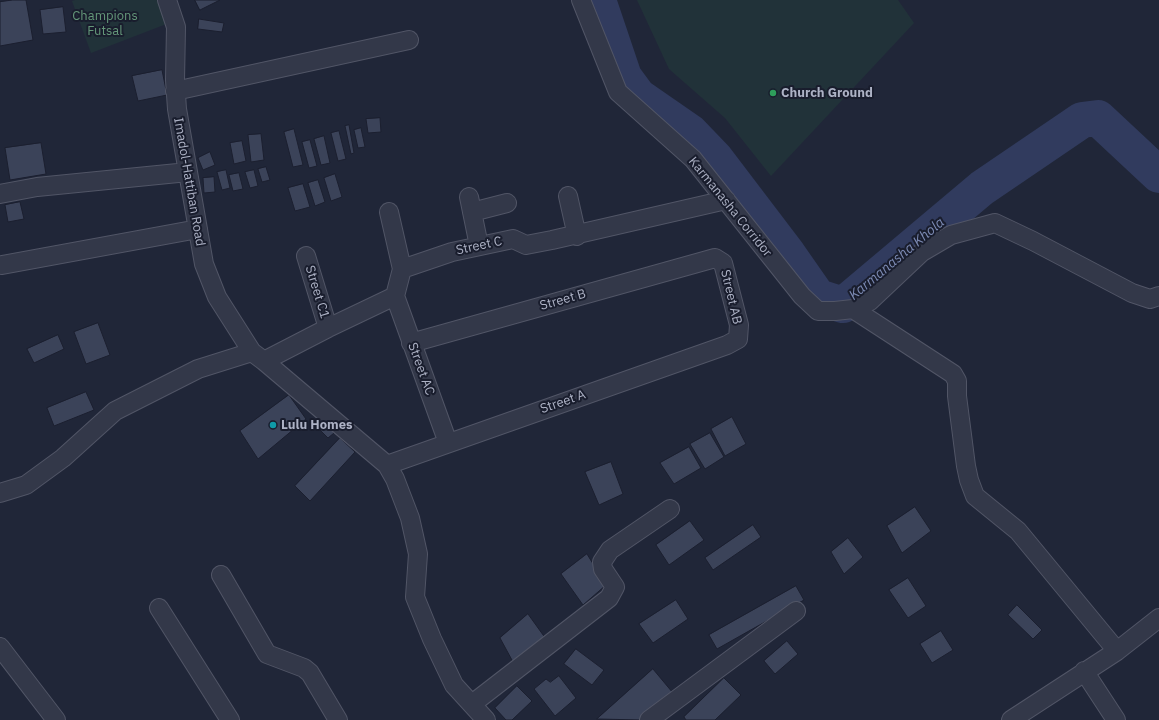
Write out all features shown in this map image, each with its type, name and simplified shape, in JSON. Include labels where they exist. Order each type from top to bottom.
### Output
[{"type":"street","name":"Imadol-Hattiban Road","points":[[167,0],[176,27],[175,91],[177,109],[204,264],[217,297],[258,356],[386,465],[395,479],[412,525],[418,554],[415,597],[432,639],[454,685],[486,720]]},
{"type":"street","name":"Karmanasha Corridor","points":[[581,0],[618,92],[693,159],[802,296],[818,311],[853,309],[870,300],[922,252],[951,235],[995,223],[1033,241],[1132,293],[1150,298],[1159,296]]},
{"type":"street","points":[[175,91],[409,40]]},
{"type":"street","points":[[0,194],[44,186],[188,172]]},
{"type":"street","points":[[568,196],[577,236]]},
{"type":"street","name":"Street C","points":[[402,269],[452,252],[478,246],[513,239],[526,245],[577,236],[726,200]]},
{"type":"street","points":[[478,246],[470,204],[508,203]]},
{"type":"street","points":[[0,493],[26,485],[63,458],[115,411],[198,369],[258,356],[266,359],[395,296],[402,269],[389,212]]},
{"type":"street","points":[[2,265],[198,229]]},
{"type":"street","name":"Street C1","points":[[306,256],[328,328]]},
{"type":"street","name":"Street AB","points":[[715,258],[723,264],[739,325],[738,339]]},
{"type":"street","name":"Street B","points":[[411,343],[715,258]]},
{"type":"street","name":"Street AC","points":[[395,296],[448,442]]},
{"type":"street","points":[[853,309],[953,374],[957,381],[957,396],[966,466],[975,496],[1018,531],[1117,651]]},
{"type":"street","name":"Street A","points":[[386,465],[727,345],[738,339]]},
{"type":"street","points":[[472,704],[608,598],[615,587],[603,569],[602,562],[610,550],[670,509]]},
{"type":"street","points":[[221,575],[267,654],[304,668],[310,673],[338,720]]},
{"type":"street","points":[[160,608],[230,720]]},
{"type":"street","points":[[649,720],[796,611]]},
{"type":"street","points":[[1010,720],[1117,651],[1159,618]]},
{"type":"street","points":[[0,646],[56,720]]},
{"type":"street","points":[[1084,671],[1116,720]]},
{"type":"green space","name":"Champions Futsal","points":[[161,0],[169,23],[91,53],[72,1]]},
{"type":"green space","name":"Church Ground","points":[[637,0],[898,0],[914,23],[771,176],[725,118],[669,69]]},
{"type":"building","points":[[26,0],[33,40],[0,46],[0,2]]},
{"type":"building","points":[[195,0],[220,0],[200,10]]},
{"type":"building","points":[[63,7],[66,32],[43,34],[40,10]]},
{"type":"building","points":[[199,19],[224,23],[222,32],[198,29]]},
{"type":"building","points":[[162,70],[167,95],[138,101],[132,76]]},
{"type":"building","points":[[380,118],[381,132],[368,133],[366,119]]},
{"type":"building","points":[[349,125],[354,153],[351,154],[345,126]]},
{"type":"building","points":[[361,128],[365,147],[358,148],[354,130]]},
{"type":"building","points":[[294,129],[303,165],[293,167],[284,132]]},
{"type":"building","points":[[339,131],[346,159],[338,161],[331,133]]},
{"type":"building","points":[[261,134],[264,160],[251,162],[248,135]]},
{"type":"building","points":[[324,136],[330,163],[321,165],[314,139]]},
{"type":"building","points":[[310,140],[317,166],[309,168],[302,142]]},
{"type":"building","points":[[242,141],[246,161],[234,164],[230,143]]},
{"type":"building","points":[[41,143],[46,174],[10,180],[5,148]]},
{"type":"building","points":[[210,152],[215,165],[203,170],[198,158]]},
{"type":"building","points":[[266,167],[270,180],[262,182],[258,169]]},
{"type":"building","points":[[226,170],[230,188],[222,190],[217,172]]},
{"type":"building","points":[[254,170],[258,186],[250,188],[245,172]]},
{"type":"building","points":[[239,173],[243,189],[233,191],[229,175]]},
{"type":"building","points":[[335,174],[342,197],[331,201],[324,178]]},
{"type":"building","points":[[214,177],[215,192],[204,193],[203,178]]},
{"type":"building","points":[[318,180],[325,202],[315,206],[308,183]]},
{"type":"building","points":[[303,184],[310,207],[295,211],[288,188]]},
{"type":"building","points":[[20,202],[24,219],[8,222],[5,205]]},
{"type":"building","points":[[98,323],[110,355],[86,364],[74,332]]},
{"type":"building","points":[[58,335],[64,349],[34,363],[27,349]]},
{"type":"building","points":[[86,392],[94,410],[54,426],[47,408]]},
{"type":"building","name":"Lulu Homes","points":[[289,395],[306,419],[258,459],[240,431]]},
{"type":"building","points":[[320,417],[334,433],[328,438],[313,423]]},
{"type":"building","points":[[732,417],[746,444],[725,456],[711,429]]},
{"type":"building","points":[[710,433],[724,457],[705,469],[690,444]]},
{"type":"building","points":[[340,438],[355,452],[310,501],[295,486]]},
{"type":"building","points":[[689,447],[701,468],[674,484],[660,463]]},
{"type":"building","points":[[611,462],[623,494],[599,505],[585,472]]},
{"type":"building","points":[[915,507],[931,531],[902,553],[887,526]]},
{"type":"building","points":[[690,521],[704,540],[669,565],[656,545]]},
{"type":"building","points":[[753,525],[761,537],[713,570],[705,558]]},
{"type":"building","points":[[848,538],[863,557],[844,574],[831,552]]},
{"type":"building","points":[[587,554],[606,585],[583,605],[561,574]]},
{"type":"building","points":[[908,578],[926,606],[908,618],[889,590]]},
{"type":"building","points":[[796,586],[804,600],[717,649],[709,635]]},
{"type":"building","points":[[676,600],[688,619],[653,643],[639,624]]},
{"type":"building","points":[[1017,605],[1042,630],[1033,639],[1008,615]]},
{"type":"building","points":[[528,614],[546,639],[513,662],[500,638]]},
{"type":"building","points":[[941,631],[953,650],[932,663],[920,644]]},
{"type":"building","points":[[787,641],[798,654],[775,674],[764,661]]},
{"type":"building","points":[[576,649],[604,670],[592,685],[564,664]]},
{"type":"building","points":[[653,669],[673,693],[641,720],[597,719]]},
{"type":"building","points":[[559,676],[576,698],[555,716],[534,689],[546,679],[550,682]]},
{"type":"building","points":[[724,678],[741,695],[715,720],[686,720],[684,717]]},
{"type":"building","points":[[517,686],[532,701],[512,720],[506,720],[495,708]]},
{"type":"waterway","name":"Karmanasha Khola","points":[[598,0],[624,77],[638,96],[690,132],[715,158],[788,254],[818,297],[843,305],[982,188],[1082,120],[1098,118],[1159,175]]},
{"type":"place","name":"Church Ground","points":[[773,93]]},
{"type":"place","name":"Lulu Homes","points":[[273,425]]}]
